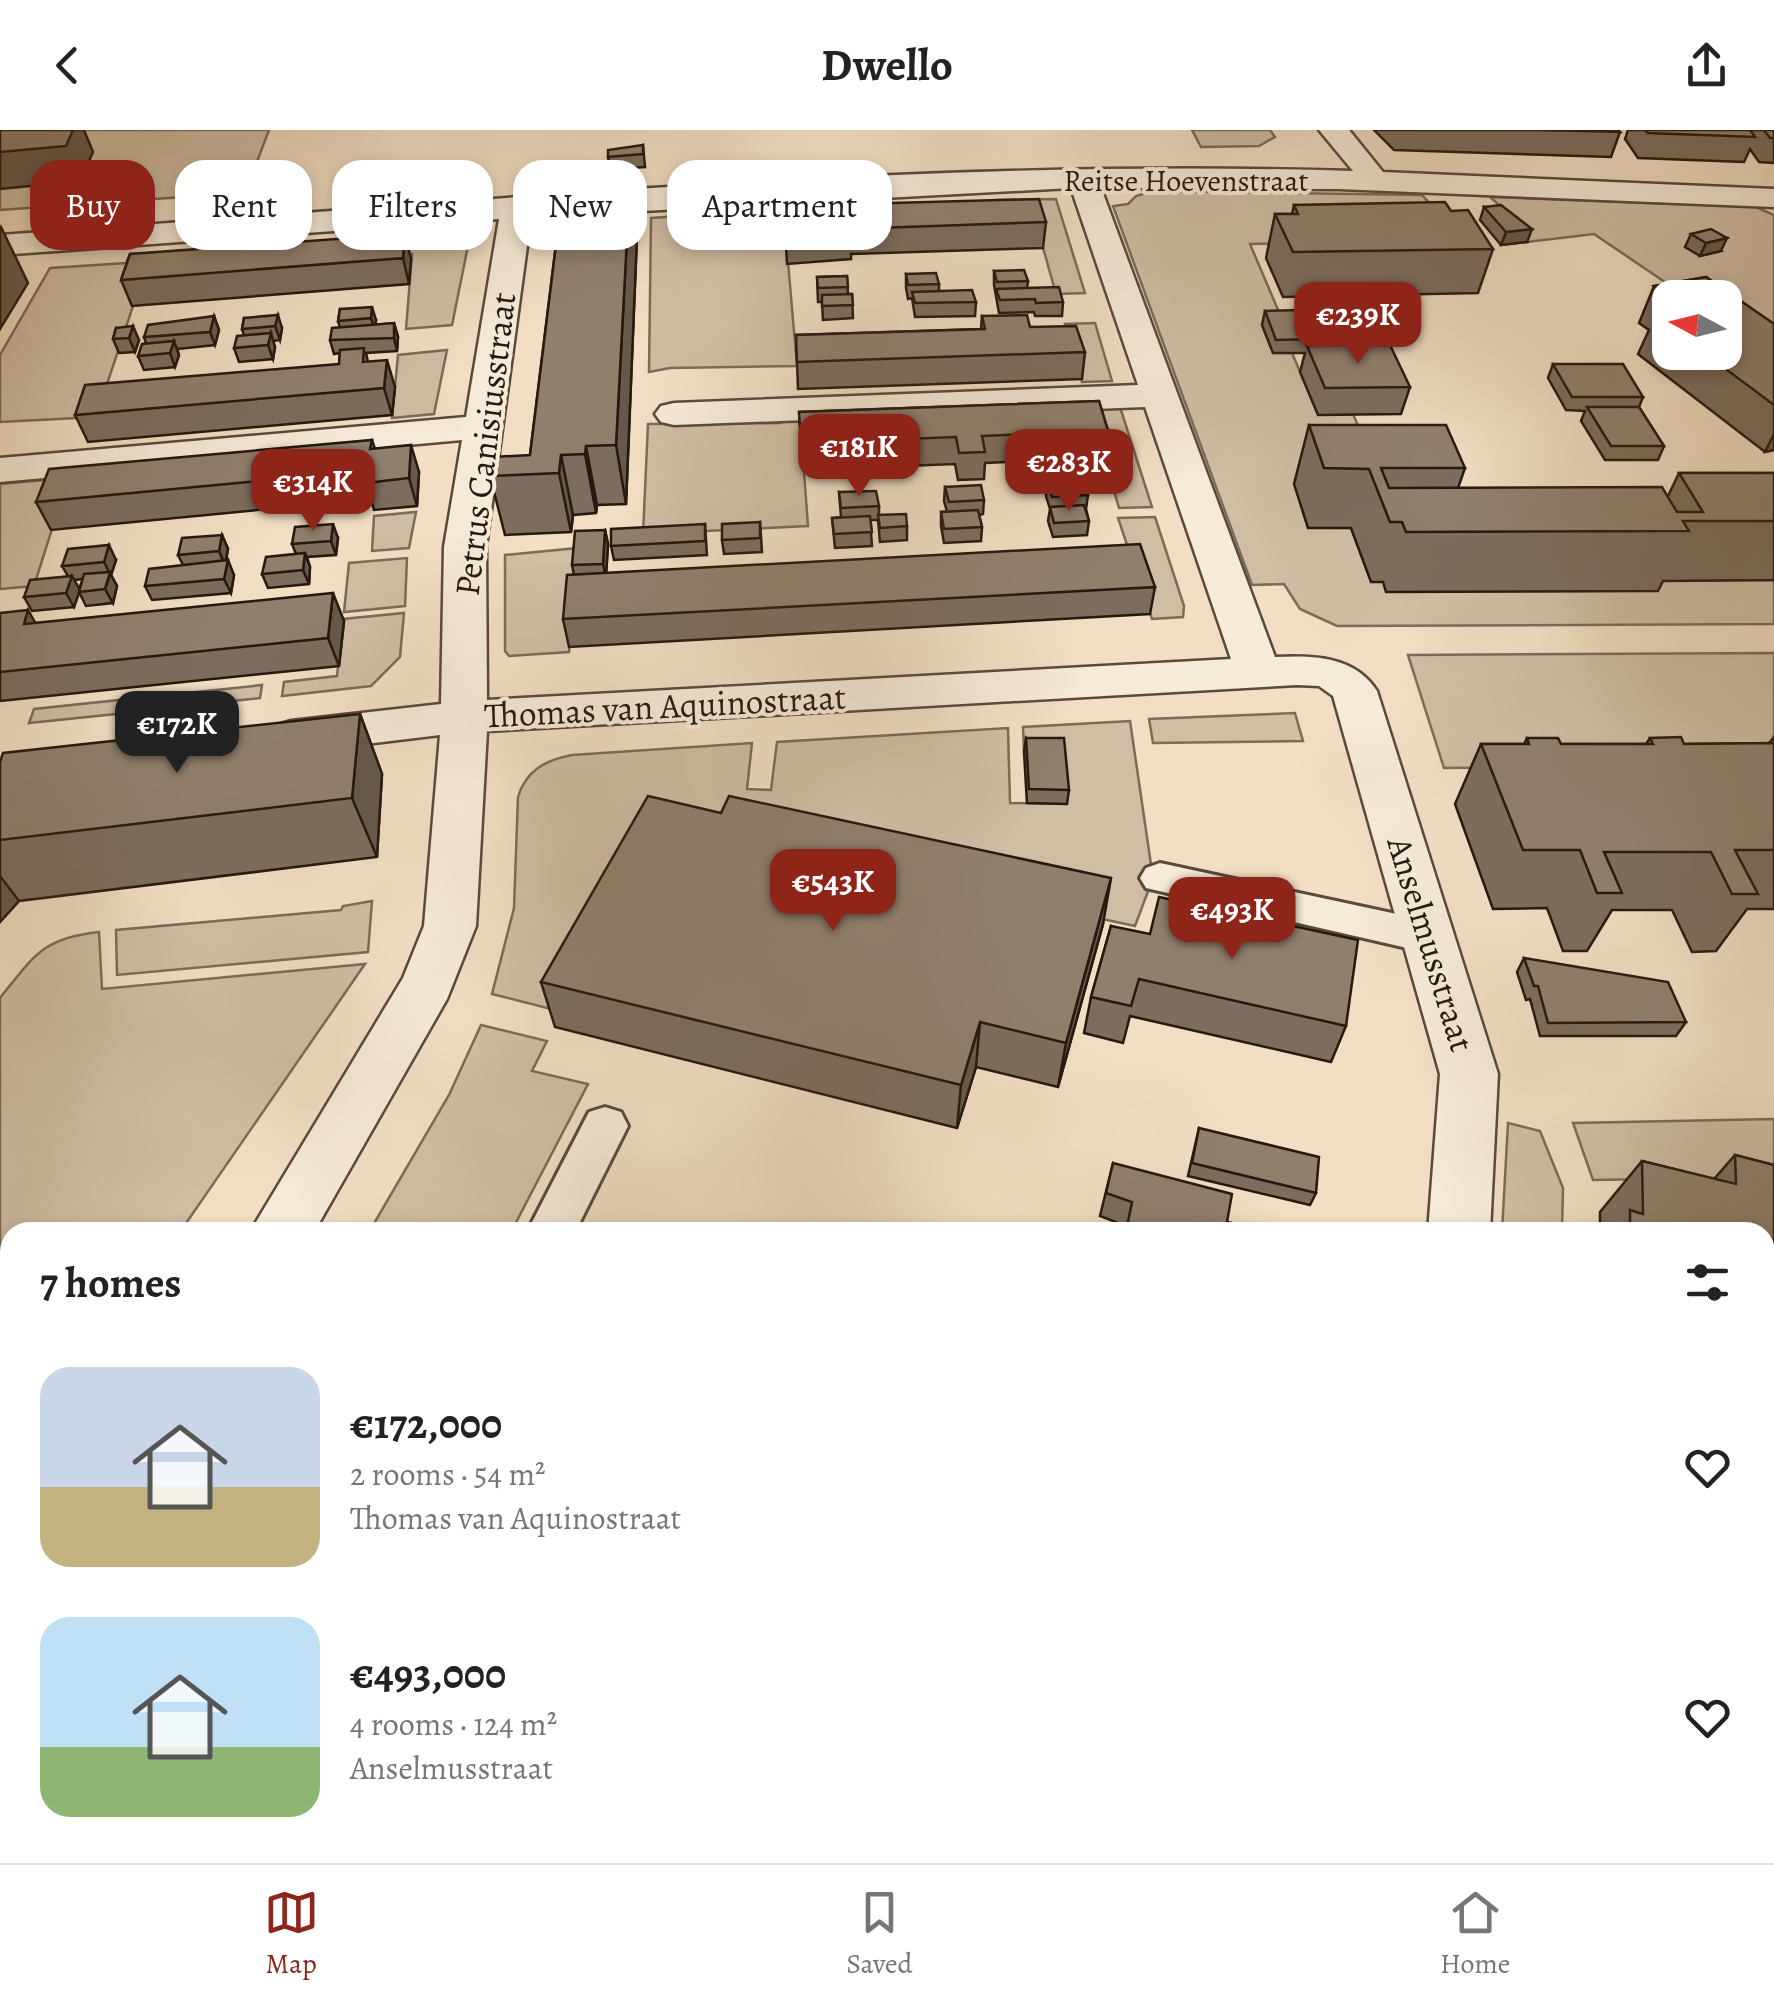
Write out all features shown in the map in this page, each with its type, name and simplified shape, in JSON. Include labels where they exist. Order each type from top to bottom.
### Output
[{"type":"street","points":[[1333,130],[1367,168],[1372,182]]},
{"type":"street","points":[[1083,179],[1258,672]]},
{"type":"street","name":"Reitse Hoevenstraat","points":[[647,201],[803,190],[1083,179],[1372,182],[1774,198]]},
{"type":"street","name":"Reitse Hoevenstraat","points":[[0,245],[513,211]]},
{"type":"street","name":"Petrus Canisiusstraat","points":[[287,1222],[428,984],[450,926],[464,717],[465,546],[513,230]]},
{"type":"street","points":[[674,414],[1160,394]]},
{"type":"street","points":[[0,470],[482,427]]},
{"type":"street","name":"Thomas van Aquinostraat","points":[[252,742],[464,717],[1258,672],[1332,672]]},
{"type":"street","name":"Anselmusstraat","points":[[1332,672],[1347,680],[1354,692],[1469,1074],[1460,1222]]},
{"type":"lane","points":[[1160,878],[1428,937]]},
{"type":"lane","points":[[556,1222],[606,1126]]},
{"type":"shaded area","points":[[0,130],[269,130],[258,160],[175,160],[175,198],[155,199],[155,160],[30,160],[30,208],[0,210]]},
{"type":"shaded area","points":[[1192,130],[1270,130],[1275,137],[1259,146],[1201,147]]},
{"type":"shaded area","points":[[1154,191],[1422,195],[1432,206],[1426,241],[1250,244],[1284,324],[1262,325],[1273,353],[1292,353],[1318,414],[1353,414],[1383,483],[1295,485],[1308,527],[1351,528],[1371,581],[1774,580],[1774,624],[1337,626],[1300,609],[1284,584],[1252,585],[1113,206],[1128,204],[1136,196]]},
{"type":"shaded area","points":[[1490,197],[1756,207],[1774,215],[1774,359],[1742,319],[1742,280],[1662,280],[1594,234],[1527,242],[1509,225],[1508,213]]},
{"type":"shaded area","points":[[1056,199],[1085,293],[1056,294],[1035,219],[1000,220],[996,200]]},
{"type":"shaded area","points":[[667,217],[667,250],[787,250],[797,366],[670,368],[649,372],[651,218]]},
{"type":"shaded area","points":[[376,250],[467,250],[452,325],[406,329],[412,254],[375,256]]},
{"type":"shaded area","points":[[177,251],[133,306],[96,417],[0,422],[0,355],[50,268],[126,263],[130,255]]},
{"type":"shaded area","points":[[1095,323],[1112,381],[1082,382],[1065,324]]},
{"type":"shaded area","points":[[447,350],[434,414],[392,418],[398,355]]},
{"type":"shaded area","points":[[1120,407],[1152,507],[1119,508],[1095,425],[1050,410]]},
{"type":"shaded area","points":[[800,418],[808,526],[643,534],[648,424],[780,423],[781,419]]},
{"type":"shaded area","points":[[45,476],[52,529],[34,586],[0,589],[0,484],[44,480]]},
{"type":"shaded area","points":[[416,512],[409,548],[372,551],[374,516]]},
{"type":"shaded area","points":[[1155,517],[1184,606],[1183,617],[1152,619],[1118,518]]},
{"type":"shaded area","points":[[578,548],[569,652],[509,656],[505,651],[505,555]]},
{"type":"shaded area","points":[[407,558],[405,606],[344,612],[349,563]]},
{"type":"shaded area","points":[[404,613],[400,657],[371,686],[282,696],[284,682],[337,676],[343,619]]},
{"type":"shaded area","points":[[1774,653],[1774,765],[1444,768],[1408,655]]},
{"type":"shaded area","points":[[262,685],[260,698],[157,709],[160,696]]},
{"type":"shaded area","points":[[138,698],[135,712],[29,723],[34,709]]},
{"type":"shaded area","points":[[1295,713],[1303,741],[1153,743],[1149,719]]},
{"type":"shaded area","points":[[1130,721],[1153,878],[1135,926],[733,840],[559,1011],[492,994],[514,908],[518,797],[532,773],[554,760],[572,755],[752,743],[747,789],[771,790],[777,742],[1008,728],[1010,803],[1066,804],[1062,753],[1024,752],[1023,727]]},
{"type":"shaded area","points":[[372,901],[368,952],[117,975],[116,930],[341,910],[343,906]]},
{"type":"shaded area","points":[[99,932],[102,989],[365,964],[187,1222],[0,1222],[0,998],[41,952],[80,935]]},
{"type":"shaded area","points":[[481,1025],[547,1041],[532,1071],[588,1084],[516,1222],[375,1222],[449,1095]]},
{"type":"shaded area","points":[[1774,1119],[1774,1177],[1593,1180],[1573,1123]]},
{"type":"shaded area","points":[[1508,1123],[1540,1131],[1563,1188],[1562,1222],[1503,1222]]},
{"type":"building","points":[[0,130],[73,130],[66,146],[0,152]]},
{"type":"building","points":[[1544,130],[1618,130],[1620,132]]},
{"type":"building","points":[[1645,130],[1750,130],[1755,137],[1648,133]]},
{"type":"building","points":[[643,145],[643,154],[608,157],[608,150]]},
{"type":"building","points":[[1039,199],[1046,222],[892,228],[892,203]]},
{"type":"building","points":[[1445,202],[1451,211],[1468,210],[1493,249],[1293,252],[1275,214],[1298,214],[1294,205]]},
{"type":"building","points":[[1501,205],[1532,229],[1506,232],[1484,207]]},
{"type":"building","points":[[1711,229],[1727,238],[1706,243],[1691,234]]},
{"type":"building","points":[[332,239],[332,250],[404,250],[403,258],[121,280],[130,254],[312,250],[312,241]]},
{"type":"building","points":[[555,250],[626,250],[616,445],[586,446],[585,454],[561,455],[559,473],[490,476],[493,457],[530,455]]},
{"type":"building","points":[[1024,270],[1028,281],[997,282],[994,271]]},
{"type":"building","points":[[936,273],[939,284],[908,285],[906,274]]},
{"type":"building","points":[[847,276],[848,287],[818,288],[817,277]]},
{"type":"building","points":[[1059,287],[1063,302],[1000,300],[996,289]]},
{"type":"building","points":[[972,290],[976,302],[915,303],[912,292]]},
{"type":"building","points":[[852,294],[853,305],[822,306],[822,295]]},
{"type":"building","points":[[1742,302],[1774,324],[1774,405],[1727,370],[1742,370]]},
{"type":"building","points":[[372,307],[371,318],[338,321],[340,309]]},
{"type":"building","points":[[1301,310],[1313,339],[1276,340],[1265,311]]},
{"type":"building","points":[[278,315],[275,326],[242,329],[244,318]]},
{"type":"building","points":[[1027,315],[1030,327],[1076,326],[1085,352],[797,362],[796,335],[985,329],[982,316]]},
{"type":"building","points":[[214,316],[210,332],[144,337],[148,325]]},
{"type":"building","points":[[394,323],[394,338],[330,340],[332,328]]},
{"type":"building","points":[[133,326],[129,338],[113,339],[116,328]]},
{"type":"building","points":[[271,333],[268,345],[234,348],[237,336]]},
{"type":"building","points":[[174,341],[170,353],[138,356],[142,344]]},
{"type":"building","points":[[1390,345],[1410,387],[1325,388],[1307,346]]},
{"type":"building","points":[[364,348],[363,362],[387,360],[384,388],[75,415],[85,385],[339,364],[340,350]]},
{"type":"building","points":[[1553,364],[1623,364],[1643,397],[1572,397]]},
{"type":"building","points":[[1099,401],[1113,447],[1062,449],[1057,433],[982,436],[985,452],[959,453],[956,437],[801,443],[799,412]]},
{"type":"building","points":[[1587,407],[1639,407],[1664,446],[1611,446]]},
{"type":"building","points":[[1309,425],[1446,425],[1465,468],[1381,468],[1389,488],[1662,487],[1677,512],[1703,512],[1679,473],[1774,473],[1774,521],[1683,521],[1689,531],[1406,532],[1402,522],[1390,522],[1369,469],[1324,468]]},
{"type":"building","points":[[372,440],[370,449],[411,445],[409,478],[366,483],[366,471],[36,502],[49,469]]},
{"type":"building","points":[[1083,480],[1088,495],[1052,497],[1047,482]]},
{"type":"building","points":[[981,485],[984,500],[949,502],[945,487]]},
{"type":"building","points":[[876,491],[879,506],[841,508],[839,492]]},
{"type":"building","points":[[1084,505],[1089,521],[1054,523],[1050,507]]},
{"type":"building","points":[[978,510],[982,527],[944,529],[941,512]]},
{"type":"building","points":[[906,514],[907,526],[880,528],[878,515]]},
{"type":"building","points":[[870,516],[872,532],[834,534],[832,518]]},
{"type":"building","points":[[760,522],[760,538],[722,540],[722,524]]},
{"type":"building","points":[[333,524],[331,541],[292,544],[295,527]]},
{"type":"building","points":[[705,524],[705,541],[611,546],[611,529]]},
{"type":"building","points":[[605,530],[603,564],[572,565],[575,531]]},
{"type":"building","points":[[222,535],[219,551],[178,555],[182,538]]},
{"type":"building","points":[[1140,544],[1155,587],[563,619],[567,575]]},
{"type":"building","points":[[109,545],[104,562],[62,566],[68,549]]},
{"type":"building","points":[[305,553],[303,570],[262,574],[266,557]]},
{"type":"building","points":[[228,560],[224,579],[145,586],[149,569]]},
{"type":"building","points":[[110,572],[105,589],[79,592],[84,574]]},
{"type":"building","points":[[72,576],[66,593],[24,597],[30,580]]},
{"type":"building","points":[[333,593],[328,638],[0,672],[0,613],[28,610],[24,624]]},
{"type":"building","points":[[360,714],[352,798],[0,840],[3,753]]},
{"type":"building","points":[[1681,737],[1684,744],[1774,743],[1774,850],[1735,850],[1758,894],[1732,894],[1711,852],[1604,852],[1622,893],[1597,893],[1580,850],[1523,850],[1481,744],[1529,744],[1527,738],[1558,738],[1561,744],[1653,744],[1650,738]]},
{"type":"building","points":[[1026,738],[1064,738],[1069,790],[1029,789]]},
{"type":"building","points":[[648,796],[721,813],[729,796],[1111,878],[1066,1043],[980,1022],[961,1085],[541,982]]},
{"type":"building","points":[[1159,897],[1358,940],[1346,1026],[1139,979],[1131,1006],[1091,997],[1111,926],[1150,934]]},
{"type":"building","points":[[1524,958],[1668,982],[1686,1022],[1548,1023],[1538,986],[1534,986]]},
{"type":"building","points":[[1199,1128],[1319,1157],[1316,1193],[1192,1163]]},
{"type":"building","points":[[1735,1155],[1774,1165],[1774,1222],[1630,1222],[1630,1210],[1643,1214],[1642,1161],[1736,1184]]},
{"type":"building","points":[[1113,1163],[1232,1194],[1227,1222],[1128,1222],[1132,1202],[1106,1193]]}]
